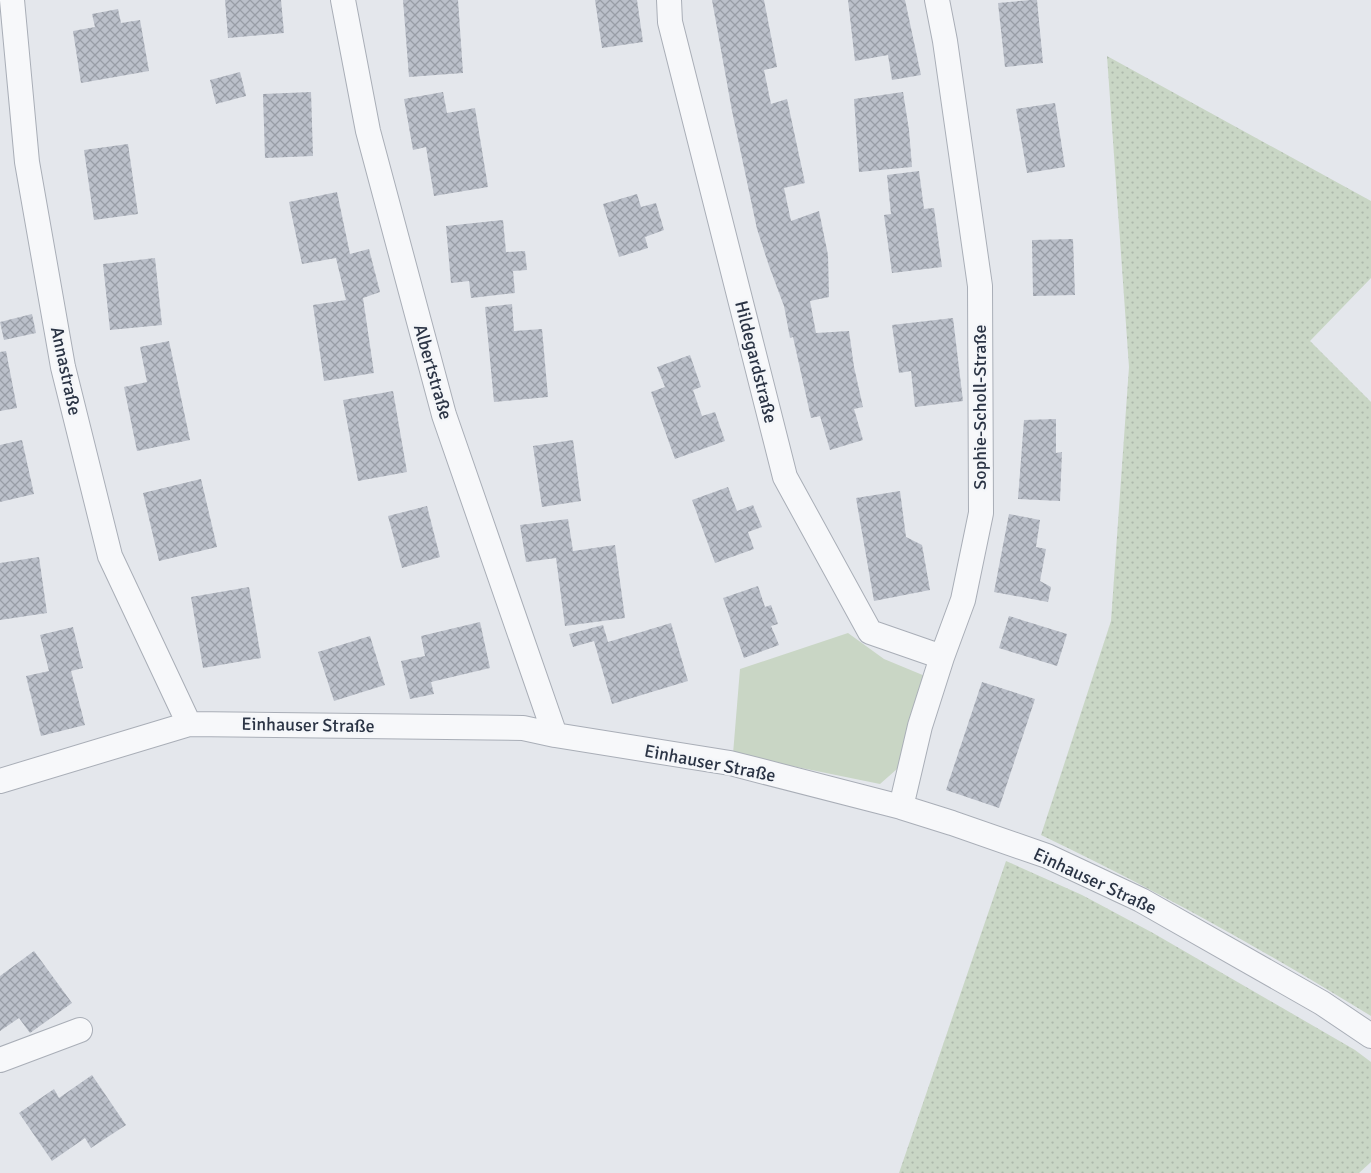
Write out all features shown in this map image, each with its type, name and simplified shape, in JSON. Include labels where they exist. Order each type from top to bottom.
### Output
[{"type":"street","name":"Annastraße","points":[[12,0],[27,162],[64,367],[110,556],[190,724]]},
{"type":"street","name":"Albertstraße","points":[[343,0],[368,131],[444,415],[555,735]]},
{"type":"street","name":"Hildegardstraße","points":[[669,0],[670,22],[785,477],[870,632],[942,656]]},
{"type":"street","name":"Sophie-Scholl-Straße","points":[[901,806],[920,726],[942,656],[963,600],[981,513],[980,286],[945,41],[937,0]]},
{"type":"street","name":"Einhauser Straße","points":[[0,781],[190,724],[523,728],[730,764],[901,806],[1047,856],[1141,900],[1322,1002],[1371,1036]]},
{"type":"street","points":[[0,1060],[80,1030]]},
{"type":"green space","points":[[1107,56],[1371,201],[1371,278],[1310,341],[1371,402],[1371,1016],[1290,967],[1208,921],[1041,835],[1111,621],[1129,367]]},
{"type":"green space","points":[[848,633],[884,659],[925,676],[897,769],[880,784],[733,754],[740,669]]},
{"type":"green space","points":[[1006,861],[1082,895],[1153,933],[1355,1050],[1371,1062],[1371,1162],[1359,1173],[899,1173]]},
{"type":"building","points":[[225,0],[281,0],[284,33],[228,38]]},
{"type":"building","points":[[403,0],[458,0],[463,73],[409,77]]},
{"type":"building","points":[[595,0],[637,0],[643,42],[602,48]]},
{"type":"building","points":[[712,0],[764,0],[777,67],[764,70],[771,104],[787,99],[805,183],[784,188],[791,221],[819,211],[828,255],[829,297],[810,301],[816,333],[849,331],[854,367],[863,407],[854,409],[863,440],[830,450],[820,416],[811,418],[793,337],[790,338],[784,306],[757,229],[732,111]]},
{"type":"building","points":[[848,0],[905,0],[921,75],[892,80],[888,55],[855,61]]},
{"type":"building","points":[[1037,0],[1043,63],[1005,67],[998,3]]},
{"type":"building","points":[[118,9],[121,23],[140,20],[149,71],[81,83],[73,31],[95,27],[92,14]]},
{"type":"building","points":[[240,72],[246,96],[216,104],[210,80]]},
{"type":"building","points":[[311,92],[313,156],[265,158],[263,94]]},
{"type":"building","points":[[443,92],[447,113],[475,108],[488,187],[434,196],[426,147],[413,150],[404,99]]},
{"type":"building","points":[[903,92],[912,167],[859,172],[854,99]]},
{"type":"building","points":[[1055,103],[1065,167],[1027,173],[1016,109]]},
{"type":"building","points":[[128,144],[138,214],[94,220],[84,150]]},
{"type":"building","points":[[919,171],[924,209],[934,208],[942,267],[892,273],[884,215],[891,214],[887,175]]},
{"type":"building","points":[[337,192],[350,254],[369,249],[380,292],[363,298],[374,373],[324,381],[313,305],[346,300],[336,258],[302,264],[289,202]]},
{"type":"building","points":[[637,194],[641,207],[656,203],[664,230],[645,237],[648,248],[619,257],[603,204]]},
{"type":"building","points":[[503,220],[506,252],[525,251],[527,270],[513,271],[515,293],[471,298],[469,281],[451,283],[446,226]]},
{"type":"building","points":[[1073,239],[1075,295],[1033,296],[1032,240]]},
{"type":"building","points":[[155,258],[162,325],[110,330],[103,264]]},
{"type":"building","points":[[512,304],[514,331],[542,329],[548,397],[494,402],[485,307]]},
{"type":"building","points":[[32,314],[36,333],[4,340],[0,322]]},
{"type":"building","points":[[953,318],[963,401],[915,407],[911,371],[899,373],[892,325]]},
{"type":"building","points":[[169,341],[190,440],[137,451],[124,387],[147,382],[140,347]]},
{"type":"building","points":[[6,351],[17,408],[0,411],[0,352]]},
{"type":"building","points":[[690,355],[701,387],[693,390],[702,416],[715,412],[725,441],[675,459],[651,392],[665,387],[657,367]]},
{"type":"building","points":[[393,391],[407,472],[358,481],[343,400]]},
{"type":"building","points":[[1056,419],[1056,453],[1062,452],[1060,501],[1018,499],[1024,420]]},
{"type":"building","points":[[22,440],[34,494],[0,502],[0,445]]},
{"type":"building","points":[[573,440],[581,501],[542,507],[533,446]]},
{"type":"building","points":[[201,479],[217,547],[159,561],[143,493]]},
{"type":"building","points":[[728,487],[737,511],[753,505],[762,527],[748,532],[754,549],[715,563],[692,500]]},
{"type":"building","points":[[900,491],[906,537],[922,545],[930,590],[874,601],[856,498]]},
{"type":"building","points":[[427,506],[440,557],[402,568],[388,516]]},
{"type":"building","points":[[1009,514],[1040,520],[1036,547],[1046,549],[1040,581],[1051,587],[1048,602],[994,592]]},
{"type":"building","points":[[568,519],[573,551],[615,545],[625,618],[565,626],[556,558],[526,562],[520,525]]},
{"type":"building","points":[[39,557],[47,613],[0,620],[0,563]]},
{"type":"building","points":[[758,586],[765,607],[771,605],[778,624],[771,626],[779,645],[744,658],[723,598]]},
{"type":"building","points":[[249,587],[261,658],[203,668],[191,597]]},
{"type":"building","points":[[1009,616],[1067,634],[1057,666],[999,648]]},
{"type":"building","points":[[480,622],[490,668],[431,682],[434,694],[410,699],[401,661],[425,656],[421,636]]},
{"type":"building","points":[[671,623],[688,681],[612,704],[594,641],[573,647],[569,634],[603,625],[608,642]]},
{"type":"building","points":[[73,627],[83,668],[71,671],[85,725],[41,736],[26,676],[49,671],[40,635]]},
{"type":"building","points":[[370,636],[385,685],[334,701],[318,652]]},
{"type":"building","points":[[982,682],[1035,699],[999,808],[946,790]]},
{"type":"building","points":[[34,951],[72,1003],[30,1033],[19,1018],[0,1031],[0,976]]},
{"type":"building","points":[[92,1075],[126,1125],[91,1148],[85,1138],[52,1161],[19,1113],[54,1089],[59,1098]]}]
